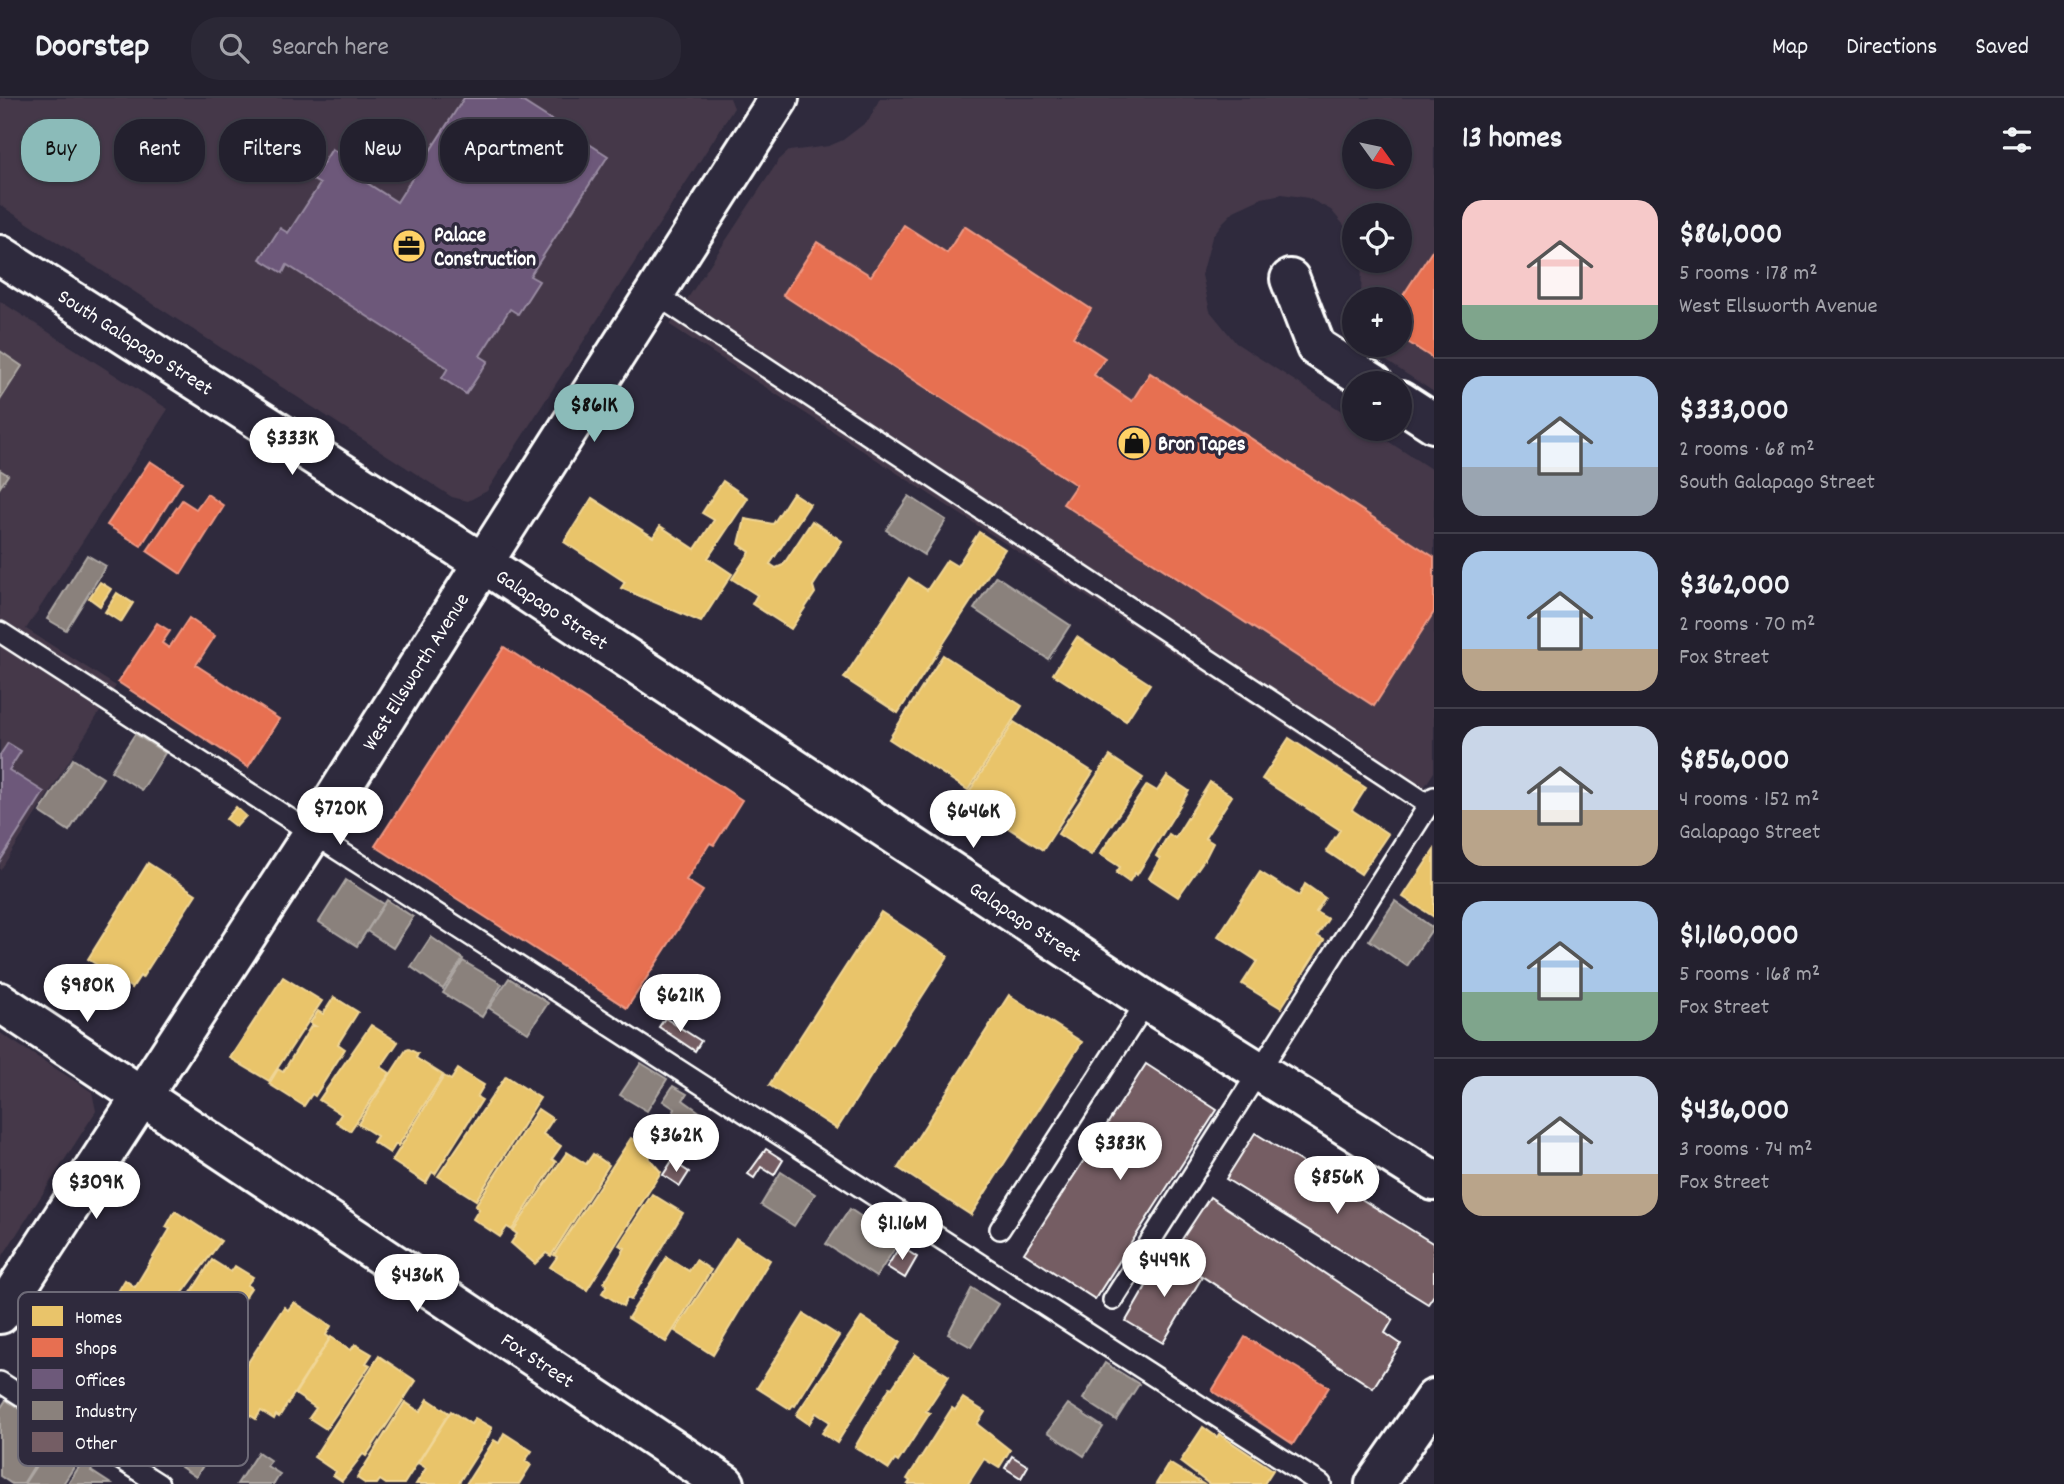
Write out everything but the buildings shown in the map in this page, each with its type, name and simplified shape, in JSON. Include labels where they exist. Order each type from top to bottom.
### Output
[{"type":"street","name":"West Ellsworth Avenue","points":[[0,1314],[313,833],[779,98]]},
{"type":"street","name":"South Galapago Street","points":[[0,255],[483,563]]},
{"type":"street","points":[[1290,279],[1316,346],[1355,371]]},
{"type":"street","points":[[1412,409],[1434,423]]},
{"type":"street","name":"Galapago Street","points":[[483,563],[1147,1001],[1434,1181]]},
{"type":"street","name":"Fox Street","points":[[0,1002],[725,1484]]},
{"type":"street","points":[[1375,1484],[1434,1399]]},
{"type":"lane","points":[[655,294],[1432,801],[1113,1300]]},
{"type":"lane","points":[[0,632],[1321,1484]]},
{"type":"lane","points":[[1000,1228],[1147,1001]]},
{"type":"lane","points":[[0,1382],[18,1394]]},
{"type":"lane","points":[[131,1466],[159,1484]]},
{"type":"shaded area","name":"Palace Construction","points":[[0,98],[730,98],[734,108],[487,491],[468,501],[452,497],[0,205]]},
{"type":"shaded area","points":[[880,98],[1434,98],[1434,392],[1412,378],[1412,371],[1402,371],[1380,357],[1412,357],[1412,287],[1361,287],[1362,273],[1412,273],[1412,203],[1342,203],[1342,223],[1331,210],[1308,198],[1282,194],[1262,198],[1234,211],[1223,222],[1212,237],[1202,275],[1210,311],[1236,343],[1342,411],[1342,441],[1388,441],[1434,471],[1434,772],[1411,808],[670,325],[779,160],[789,151],[829,146],[843,140],[869,120]]},
{"type":"shaded area","points":[[0,301],[168,409],[26,629],[116,686],[0,871]]},
{"type":"shaded area","points":[[0,1033],[92,1092],[96,1111],[0,1260]]},
{"type":"place","name":"Palace Construction","points":[[409,246]]},
{"type":"place","name":"Bron Tapes","points":[[1134,443]]}]
